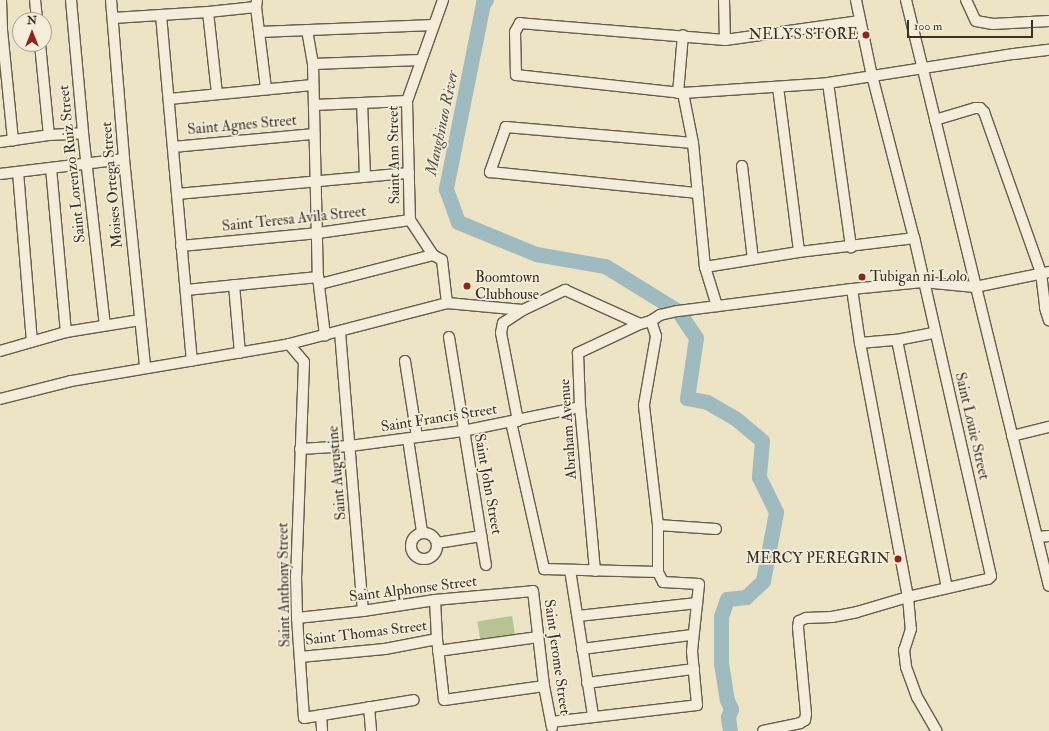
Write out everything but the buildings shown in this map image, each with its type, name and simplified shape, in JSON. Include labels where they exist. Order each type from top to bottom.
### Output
[{"type":"street","points":[[1,0],[4,100],[13,140]]},
{"type":"street","points":[[35,0],[36,12]]},
{"type":"street","name":"Saint Lorenzo Ruiz Street","points":[[71,0],[83,132],[105,325]]},
{"type":"street","name":"Moises Ortega Street","points":[[111,0],[124,159],[145,367]]},
{"type":"street","name":"Saint Ann Street","points":[[443,0],[420,60],[407,102],[410,220],[433,255],[442,260],[447,303]]},
{"type":"street","points":[[724,0],[724,40]]},
{"type":"street","name":"Saint Louie Street","points":[[856,0],[872,76],[914,238],[934,333],[991,576],[988,579],[947,588]]},
{"type":"street","points":[[906,0],[1049,586]]},
{"type":"street","points":[[966,0],[976,21],[993,24],[1049,21]]},
{"type":"street","points":[[113,18],[208,12],[256,3],[266,90]]},
{"type":"street","points":[[208,12],[217,94]]},
{"type":"street","points":[[161,15],[192,361]]},
{"type":"street","points":[[860,21],[724,40],[520,23],[515,32],[516,75],[680,93],[828,83],[1049,50]]},
{"type":"street","points":[[259,32],[434,25]]},
{"type":"street","points":[[307,30],[312,64],[317,181],[319,280],[324,336]]},
{"type":"street","points":[[683,36],[680,93],[693,143],[705,268],[717,306]]},
{"type":"street","points":[[41,52],[49,135]]},
{"type":"street","points":[[312,64],[420,60]]},
{"type":"street","points":[[828,83],[851,247]]},
{"type":"street","points":[[168,99],[312,85]]},
{"type":"street","points":[[778,87],[799,252]]},
{"type":"street","points":[[314,104],[407,102]]},
{"type":"street","points":[[362,103],[365,176]]},
{"type":"street","points":[[935,120],[974,108],[980,108],[984,112],[1045,273],[1045,308],[1049,320]]},
{"type":"street","points":[[693,143],[506,127],[490,172],[698,193]]},
{"type":"street","points":[[0,142],[83,132]]},
{"type":"street","name":"Saint Agnes Street","points":[[173,147],[314,134]]},
{"type":"street","points":[[0,174],[124,159]]},
{"type":"street","points":[[742,166],[753,259]]},
{"type":"street","points":[[52,168],[66,332]]},
{"type":"street","points":[[18,172],[32,341]]},
{"type":"street","points":[[177,194],[409,173]]},
{"type":"street","name":"Saint Teresa Avila Street","points":[[181,246],[318,233],[410,220]]},
{"type":"street","points":[[705,268],[799,252],[851,247],[914,238]]},
{"type":"street","points":[[186,290],[234,285],[319,280],[433,255]]},
{"type":"street","points":[[658,572],[544,569],[514,421],[501,333],[503,323],[522,310],[565,290],[640,324],[651,321],[660,314],[852,289],[923,282],[976,287],[1045,273]]},
{"type":"street","points":[[234,285],[240,353]]},
{"type":"street","points":[[852,289],[860,344],[908,597],[911,629],[904,650],[906,667],[917,697],[937,731]]},
{"type":"street","points":[[0,399],[72,381],[145,367],[192,361],[289,344],[447,303],[522,310]]},
{"type":"street","points":[[0,351],[66,332],[140,320]]},
{"type":"street","points":[[570,570],[593,716],[697,705],[692,635],[699,584],[663,582],[658,572],[658,525],[644,405],[656,336],[651,321]]},
{"type":"street","name":"Abraham Avenue","points":[[595,571],[580,407],[578,353],[640,324]]},
{"type":"street","name":"Saint Augustine","points":[[340,332],[363,611]]},
{"type":"street","points":[[860,344],[897,340],[934,333]]},
{"type":"street","name":"Saint John Street","points":[[449,337],[486,566]]},
{"type":"street","points":[[763,731],[800,723],[805,720],[806,714],[798,627],[800,621],[806,618],[832,617],[856,612],[908,597],[947,588],[897,340]]},
{"type":"street","name":"Saint Anthony Street","points":[[289,344],[304,362],[296,576],[297,618],[304,718],[414,700]]},
{"type":"street","points":[[406,361],[422,532]]},
{"type":"street","name":"Saint Francis Street","points":[[300,449],[350,446],[463,431],[580,407]]},
{"type":"street","points":[[1012,436],[1049,427]]},
{"type":"street","points":[[658,525],[716,529]]},
{"type":"street","points":[[422,532],[432,535],[437,543],[437,549],[431,557],[426,559],[416,557],[410,548],[413,538],[422,532]]},
{"type":"street","points":[[437,543],[481,536]]},
{"type":"street","points":[[1037,538],[1049,536]]},
{"type":"street","name":"Saint Alphonse Street","points":[[297,618],[363,611],[435,600],[533,591]]},
{"type":"street","name":"Saint Jerome Street","points":[[533,591],[544,686],[551,724],[593,716]]},
{"type":"street","points":[[435,600],[438,651],[444,700],[544,686]]},
{"type":"street","points":[[578,616],[697,603]]},
{"type":"street","points":[[582,649],[692,635]]},
{"type":"street","points":[[438,651],[538,637]]},
{"type":"street","name":"Saint Thomas Street","points":[[300,657],[385,649],[437,639]]},
{"type":"street","points":[[587,683],[694,669]]},
{"type":"street","points":[[369,707],[371,731]]},
{"type":"street","points":[[321,715],[322,731]]},
{"type":"green space","points":[[512,616],[515,636],[481,641],[477,621]]},
{"type":"waterway","name":"Manghinao River","points":[[486,0],[483,3],[446,189],[458,222],[536,254],[605,266],[678,311],[696,338],[687,398],[707,402],[735,418],[762,441],[759,477],[776,512],[763,581],[746,597],[727,599],[721,616],[721,663],[727,700],[731,709],[728,717],[730,731]]},
{"type":"place","name":"NELYS STORE","points":[[866,35]]},
{"type":"place","name":"Tubigan ni Lolo","points":[[862,277]]},
{"type":"place","name":"Boomtown Clubhouse","points":[[467,286]]},
{"type":"place","name":"MERCY PEREGRIN","points":[[898,559]]}]
